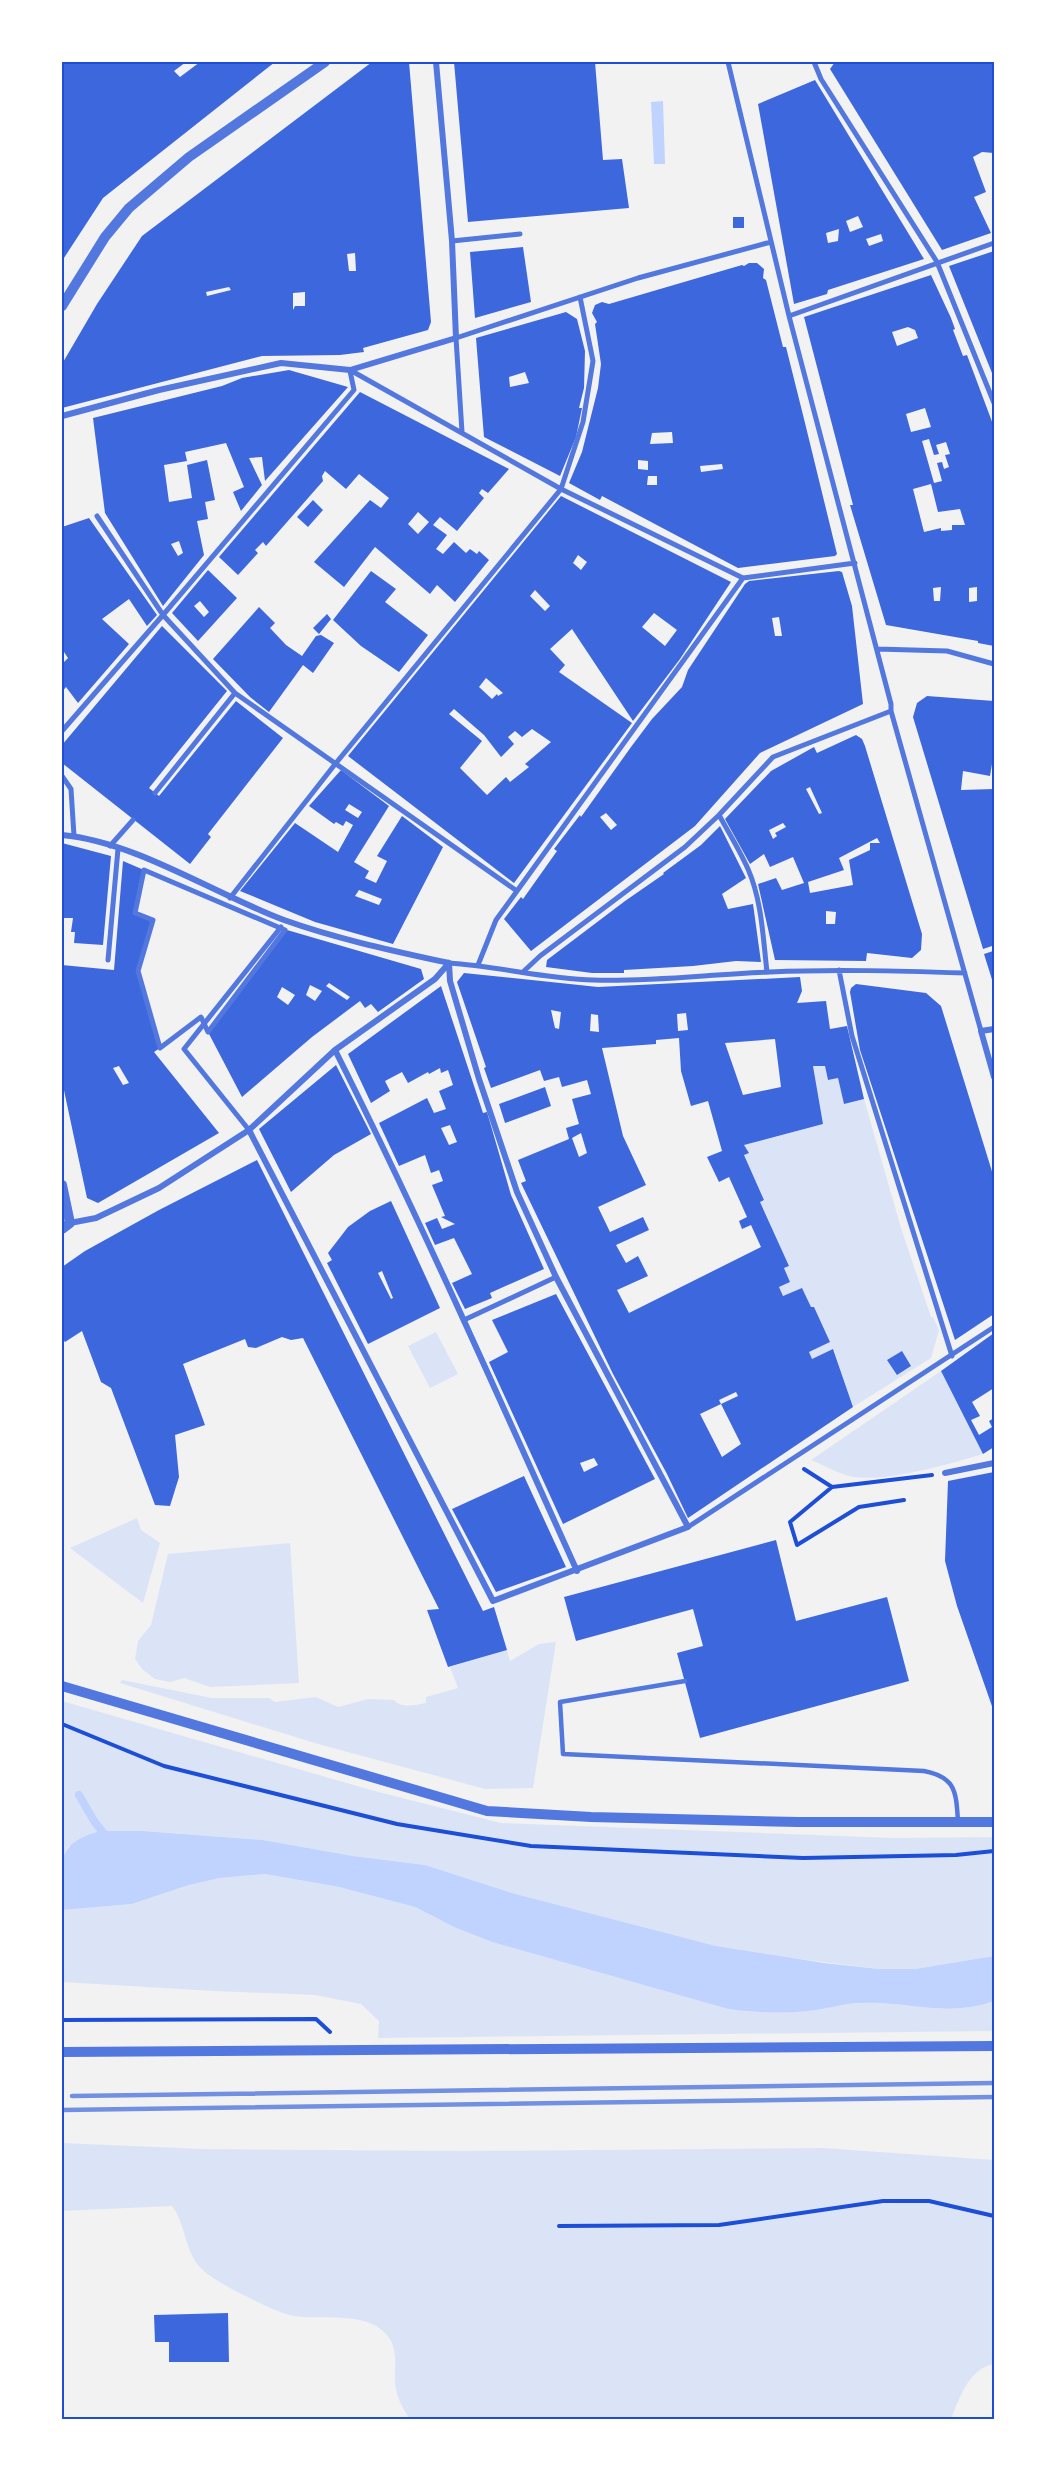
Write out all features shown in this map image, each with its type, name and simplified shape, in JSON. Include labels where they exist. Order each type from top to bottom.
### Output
[{"type":"street","points":[[62,306],[105,237],[129,208],[189,158],[325,62]]},
{"type":"street","points":[[436,62],[452,241],[462,432]]},
{"type":"street","points":[[728,62],[789,316],[872,628],[891,711],[994,1077]]},
{"type":"street","points":[[814,62],[821,79],[937,262],[994,403]]},
{"type":"street","points":[[452,241],[520,234]]},
{"type":"street","points":[[62,416],[159,390],[281,363],[350,370],[638,278],[771,242]]},
{"type":"street","points":[[789,316],[994,243]]},
{"type":"street","points":[[230,898],[336,763],[561,489],[583,422],[593,361],[580,297]]},
{"type":"street","points":[[350,370],[561,489],[742,578],[855,563]]},
{"type":"street","points":[[62,731],[354,390],[350,370]]},
{"type":"street","points":[[97,516],[163,615],[235,693],[517,891]]},
{"type":"street","points":[[478,965],[496,920],[742,578]]},
{"type":"street","points":[[877,649],[947,651],[994,664]]},
{"type":"street","points":[[155,793],[235,693]]},
{"type":"street","points":[[524,971],[540,956],[685,847],[719,815],[773,757],[891,711]]},
{"type":"street","points":[[62,776],[71,789],[74,837]]},
{"type":"street","points":[[719,815],[748,870],[754,888],[761,916],[767,972]]},
{"type":"street","points":[[110,846],[133,820]]},
{"type":"street","points":[[62,836],[110,846],[164,866],[230,898],[286,921],[391,951],[449,963],[589,980],[632,981],[767,972],[839,970],[965,973]]},
{"type":"street","points":[[108,960],[118,849]]},
{"type":"street","points":[[205,1024],[201,1017],[160,1048],[138,970],[153,920],[135,913],[144,870],[280,928]]},
{"type":"street","points":[[286,921],[184,1049],[249,1130],[493,1601],[688,1527],[994,1327]]},
{"type":"street","points":[[62,1185],[66,1226],[96,1218],[159,1188],[249,1130],[335,1050],[435,980],[449,963]]},
{"type":"street","points":[[449,963],[450,981],[478,1079],[517,1192],[556,1277],[688,1527]]},
{"type":"street","points":[[839,970],[852,1036],[952,1356]]},
{"type":"street","points":[[981,1031],[994,1029]]},
{"type":"street","points":[[335,1050],[377,1132],[577,1570]]},
{"type":"street","points":[[464,1320],[556,1277]]},
{"type":"street","points":[[945,1473],[994,1463]]},
{"type":"street","points":[[62,1686],[487,1811],[591,1817],[994,1822]]},
{"type":"street","points":[[62,2052],[350,2052],[994,2046]]},
{"type":"lane","points":[[685,1681],[560,1702],[563,1754],[924,1770],[938,1773],[951,1783],[956,1798],[958,1823]]},
{"type":"path","points":[[791,1461],[832,1487]]},
{"type":"path","points":[[904,1500],[859,1507],[796,1545],[789,1522],[832,1487],[945,1473]]},
{"type":"path","points":[[62,2020],[316,2019],[350,2052]]},
{"type":"path","points":[[559,2226],[719,2225],[883,2201],[929,2201],[994,2216]]},
{"type":"shaded area","points":[[813,1066],[825,1066],[828,1080],[838,1078],[844,1104],[864,1099],[901,1228],[931,1317],[939,1330],[931,1358],[853,1407],[834,1350],[812,1359],[809,1352],[830,1342],[814,1307],[811,1307],[802,1288],[783,1296],[779,1287],[790,1282],[784,1268],[789,1266],[760,1202],[764,1199],[744,1155],[748,1152],[744,1145],[823,1124]]},
{"type":"shaded area","points":[[436,1332],[458,1374],[430,1388],[408,1346]]},
{"type":"shaded area","points":[[941,1371],[983,1454],[901,1475],[868,1478],[843,1474],[811,1460]]},
{"type":"shaded area","points":[[137,1518],[141,1530],[160,1543],[143,1603],[70,1548]]},
{"type":"shaded area","points":[[290,1543],[299,1683],[210,1687],[184,1678],[170,1682],[155,1679],[142,1669],[135,1659],[138,1641],[151,1625],[168,1554]]},
{"type":"shaded area","points":[[556,1642],[533,1788],[485,1789],[318,1744],[120,1683],[122,1680],[212,1698],[269,1698],[275,1702],[316,1697],[338,1707],[368,1699],[394,1700],[401,1705],[413,1705],[426,1703],[426,1697],[458,1688],[450,1667],[507,1650],[510,1661],[539,1644]]},
{"type":"shaded area","points":[[62,1701],[371,1790],[501,1823],[894,1838],[994,1837],[994,1956],[915,1969],[879,1969],[790,1958],[716,1946],[512,1893],[425,1865],[353,1856],[263,1840],[144,1831],[101,1831],[68,1847],[62,1861]]},
{"type":"shaded area","points":[[265,1874],[339,1887],[415,1907],[456,1928],[492,1942],[728,2009],[794,2012],[861,2003],[879,2003],[943,2009],[976,2006],[994,2001],[994,2031],[378,2038],[379,2021],[361,2004],[315,1995],[62,1982],[62,1910],[132,1904],[189,1885],[220,1878]]},
{"type":"shaded area","points":[[62,2143],[203,2149],[464,2151],[823,2148],[994,2160],[994,2364],[978,2371],[972,2378],[951,2419],[410,2419],[397,2392],[393,2345],[386,2334],[376,2326],[353,2319],[289,2315],[220,2282],[197,2264],[181,2222],[172,2206],[62,2211]]},
{"type":"water","points":[[663,101],[665,164],[654,164],[651,102]]},
{"type":"water","points":[[101,1831],[143,1831],[263,1840],[353,1856],[425,1865],[512,1893],[716,1946],[824,1963],[879,1969],[915,1969],[994,1956],[994,2001],[976,2006],[943,2009],[861,2003],[794,2012],[728,2009],[492,1942],[456,1928],[415,1907],[339,1887],[265,1874],[220,1878],[189,1885],[132,1904],[62,1910],[61,1870],[67,1850],[85,1836]]},
{"type":"building","points":[[62,62],[186,62],[174,71],[180,77],[200,62],[275,62],[103,198],[62,261]]},
{"type":"building","points":[[372,62],[409,62],[431,322],[428,330],[363,348],[364,352],[340,355],[262,356],[62,408],[62,364],[97,304],[142,236]],"holes":[[[355,253],[356,271],[349,271],[347,254]],[[229,287],[231,290],[207,296],[206,292]],[[305,292],[305,306],[295,306],[293,310],[293,293]]]},
{"type":"building","points":[[454,62],[595,62],[603,160],[622,159],[629,208],[468,222]]},
{"type":"building","points":[[835,62],[994,62],[994,153],[982,152],[973,157],[986,192],[974,197],[991,233],[942,250],[830,69]]},
{"type":"building","points":[[815,80],[924,259],[828,290],[827,294],[794,304],[758,104]],"holes":[[[858,216],[863,227],[850,232],[846,221]],[[839,229],[838,241],[828,243],[826,233]],[[881,234],[883,241],[869,246],[866,239]]]},
{"type":"building","points":[[733,217],[744,217],[744,228],[733,228]]},
{"type":"building","points":[[523,247],[531,302],[475,318],[470,252]]},
{"type":"building","points":[[994,251],[994,378],[949,266]]},
{"type":"building","points":[[757,263],[764,269],[763,278],[766,280],[783,347],[786,347],[837,554],[835,556],[738,568],[602,496],[600,500],[569,483],[582,452],[598,388],[601,364],[595,324],[597,322],[592,313],[595,305],[602,302],[609,304]],"holes":[[[672,432],[673,443],[650,444],[652,433]],[[638,460],[648,461],[648,470],[638,469]],[[722,464],[723,469],[701,472],[700,466]],[[648,476],[657,476],[657,485],[647,485]]]},
{"type":"building","points":[[931,275],[951,318],[963,356],[967,355],[994,427],[994,646],[978,643],[978,641],[886,625],[850,505],[853,505],[804,317]],"holes":[[[908,327],[915,330],[918,338],[897,346],[892,332]],[[925,408],[931,427],[911,432],[906,414]],[[929,439],[934,455],[939,454],[936,445],[946,442],[950,454],[945,455],[949,467],[944,469],[942,462],[937,463],[942,481],[934,483],[922,441]],[[931,484],[938,512],[960,509],[965,525],[952,525],[952,530],[941,531],[941,528],[924,532],[913,489]],[[941,587],[940,601],[934,601],[933,588]],[[977,587],[977,601],[969,602],[969,588]]]},
{"type":"building","points":[[566,312],[577,319],[585,351],[584,388],[579,408],[582,408],[576,437],[560,476],[484,437],[476,338]],"holes":[[[525,372],[529,383],[510,387],[509,377]]]},
{"type":"building","points":[[289,370],[348,387],[265,481],[262,457],[249,458],[262,485],[241,511],[233,492],[244,487],[226,443],[185,452],[187,461],[164,465],[169,502],[192,498],[187,465],[207,460],[215,500],[205,502],[208,519],[197,521],[204,555],[163,606],[105,513],[93,418],[222,386],[242,378]],"holes":[[[179,541],[183,553],[178,556],[171,544]]]},
{"type":"building","points":[[360,392],[509,469],[488,493],[482,489],[479,493],[484,498],[457,531],[440,517],[433,525],[447,535],[436,549],[443,554],[454,542],[466,553],[470,549],[477,554],[479,551],[489,560],[455,602],[437,585],[430,594],[375,547],[344,587],[314,562],[370,500],[381,508],[389,498],[359,474],[346,489],[325,471],[322,476],[323,481],[266,546],[263,542],[255,550],[258,553],[238,575],[219,557]],"holes":[[[418,512],[429,522],[418,534],[408,524]]]},
{"type":"building","points":[[561,496],[731,582],[680,659],[633,721],[572,629],[550,649],[565,665],[559,672],[632,723],[514,883],[348,756]],"holes":[[[578,555],[587,562],[581,570],[573,563]],[[535,590],[550,606],[545,611],[530,596]],[[654,613],[677,630],[665,646],[642,627]],[[486,678],[503,693],[498,696],[497,694],[492,699],[479,687]],[[454,709],[484,735],[501,757],[514,744],[508,737],[515,731],[522,737],[532,729],[551,742],[525,764],[529,767],[510,782],[506,777],[487,795],[460,768],[482,741],[449,714]]]},
{"type":"building","points":[[313,500],[323,510],[308,527],[297,517]]},
{"type":"building","points":[[89,518],[157,615],[147,626],[129,599],[102,619],[129,644],[78,703],[66,687],[62,692],[62,664],[68,658],[62,649],[62,527]]},
{"type":"building","points":[[208,570],[237,598],[198,641],[172,613]],"holes":[[[200,601],[209,612],[204,617],[194,606]]]},
{"type":"building","points":[[371,571],[396,589],[385,602],[428,635],[399,672],[361,646],[333,620]]},
{"type":"building","points":[[842,572],[852,606],[863,704],[760,753],[695,826],[531,951],[504,919],[521,897],[523,899],[557,851],[554,849],[580,815],[581,817],[652,719],[682,687],[688,670],[749,581]],"holes":[[[779,617],[782,636],[775,636],[772,618]],[[606,813],[617,825],[611,830],[600,817]]]},
{"type":"building","points":[[259,607],[275,623],[270,628],[286,645],[302,656],[316,636],[321,635],[334,643],[313,673],[303,665],[269,712],[250,697],[213,659]]},
{"type":"building","points":[[327,614],[331,619],[319,634],[313,628]]},
{"type":"building","points":[[162,626],[227,691],[149,788],[159,796],[236,701],[283,738],[208,834],[211,837],[190,864],[62,763],[62,745]]},
{"type":"building","points":[[927,696],[994,701],[994,752],[990,776],[963,771],[961,790],[994,789],[994,986],[984,954],[993,951],[992,946],[983,949],[913,717],[917,703]]},
{"type":"building","points":[[856,735],[862,739],[922,934],[921,950],[912,958],[867,953],[866,961],[775,960],[758,884],[776,878],[782,890],[804,883],[793,857],[770,867],[764,854],[750,864],[725,819],[771,771],[814,747],[817,753]],"holes":[[[810,787],[822,813],[819,814],[806,789]],[[783,823],[786,827],[775,833],[777,836],[773,839],[769,830]],[[877,838],[880,843],[870,843],[870,850],[849,860],[853,885],[810,893],[808,882],[844,870],[839,858]],[[826,911],[836,912],[835,924],[826,924]]]},
{"type":"building","points":[[341,770],[389,806],[354,862],[369,871],[365,878],[376,883],[387,861],[377,856],[402,816],[443,847],[393,944],[315,922],[240,891],[295,823],[338,852],[353,825],[346,821],[343,826],[336,822],[334,824],[309,806]],"holes":[[[349,804],[362,812],[358,818],[345,810]],[[359,890],[382,899],[379,905],[355,896]]]},
{"type":"building","points":[[720,826],[746,878],[722,894],[728,909],[753,904],[761,962],[736,961],[624,970],[624,973],[592,973],[546,967],[547,960],[664,874],[701,845]]},
{"type":"building","points":[[62,843],[111,856],[103,945],[74,943],[75,932],[71,932],[73,918],[62,918]]},
{"type":"building","points":[[123,861],[144,870],[135,913],[153,920],[138,971],[160,1048],[154,1052],[219,1133],[98,1203],[87,1198],[62,1081],[62,965],[114,970]],"holes":[[[119,1066],[129,1083],[123,1085],[113,1068]]]},
{"type":"building","points":[[287,930],[421,969],[424,979],[378,1012],[371,1004],[365,1008],[360,1001],[312,1037],[242,1097],[208,1032]],"holes":[[[329,983],[350,997],[347,1000],[326,986]],[[310,985],[322,991],[315,1001],[306,995]],[[282,987],[295,995],[288,1005],[277,997]]]},
{"type":"building","points":[[464,973],[598,987],[800,977],[802,991],[797,1003],[826,1001],[830,1029],[847,1026],[864,1099],[844,1104],[838,1078],[828,1080],[825,1066],[813,1066],[823,1124],[744,1145],[749,1153],[744,1155],[764,1200],[760,1202],[789,1266],[784,1268],[790,1282],[779,1287],[783,1296],[802,1288],[811,1307],[814,1307],[830,1342],[809,1352],[812,1359],[833,1349],[853,1407],[688,1518],[613,1374],[521,1183],[526,1181],[518,1160],[569,1139],[566,1128],[579,1124],[572,1099],[591,1094],[587,1080],[562,1087],[559,1077],[544,1081],[540,1070],[491,1088],[457,982]],"holes":[[[551,1010],[561,1012],[559,1029],[555,1028]],[[686,1013],[688,1030],[678,1031],[677,1014]],[[591,1014],[598,1015],[599,1032],[590,1031]],[[679,1038],[681,1071],[691,1106],[708,1101],[722,1151],[707,1157],[719,1182],[729,1177],[747,1217],[739,1221],[742,1229],[751,1225],[761,1247],[629,1313],[617,1290],[648,1276],[638,1256],[626,1263],[616,1245],[649,1230],[643,1217],[610,1232],[598,1207],[646,1185],[623,1136],[602,1048],[656,1044],[656,1040]],[[775,1039],[781,1087],[743,1095],[725,1043]],[[581,1133],[587,1153],[579,1157],[572,1138]],[[736,1392],[738,1396],[721,1404],[719,1400]],[[721,1404],[741,1444],[722,1457],[700,1414]]]},
{"type":"building","points":[[856,984],[926,993],[941,1006],[994,1178],[994,1314],[955,1340],[860,1050],[850,992]]},
{"type":"building","points":[[441,986],[483,1113],[487,1112],[511,1195],[544,1269],[490,1293],[492,1298],[465,1309],[452,1283],[472,1274],[454,1238],[435,1245],[425,1223],[437,1218],[442,1229],[455,1224],[441,1217],[445,1216],[432,1185],[443,1181],[439,1170],[431,1173],[425,1155],[399,1166],[379,1123],[427,1098],[434,1113],[446,1109],[439,1091],[453,1085],[448,1070],[441,1073],[440,1068],[408,1083],[402,1072],[385,1081],[390,1091],[371,1103],[348,1054]],"holes":[[[450,1125],[457,1142],[449,1145],[441,1128]]]},
{"type":"building","points":[[336,1065],[371,1134],[334,1155],[291,1192],[259,1129]]},
{"type":"building","points":[[545,1087],[551,1106],[505,1123],[499,1104]]},
{"type":"building","points":[[257,1160],[483,1611],[494,1607],[507,1650],[448,1667],[427,1610],[439,1609],[303,1338],[291,1340],[282,1337],[256,1348],[248,1347],[245,1339],[183,1364],[205,1425],[175,1435],[179,1477],[170,1506],[155,1505],[111,1388],[101,1382],[82,1331],[65,1342],[62,1338],[62,1267],[85,1251],[159,1210]]},
{"type":"building","points":[[391,1201],[440,1308],[368,1344],[327,1263],[332,1260],[328,1253],[348,1227],[370,1211]],"holes":[[[382,1271],[393,1298],[391,1299],[378,1273]]]},
{"type":"building","points":[[556,1294],[655,1479],[563,1524],[489,1362],[508,1352],[492,1320]],"holes":[[[594,1458],[598,1465],[584,1472],[580,1463]]]},
{"type":"building","points":[[994,1333],[994,1388],[972,1402],[980,1416],[971,1420],[979,1435],[992,1427],[989,1421],[994,1418],[994,1447],[983,1454],[941,1371]]},
{"type":"building","points":[[902,1351],[911,1366],[897,1375],[887,1360]]},
{"type":"building","points":[[994,1472],[994,1712],[957,1606],[945,1561],[948,1481]]},
{"type":"building","points":[[524,1476],[566,1567],[496,1592],[452,1509]]},
{"type":"building","points":[[776,1540],[796,1621],[887,1597],[909,1681],[700,1738],[677,1653],[703,1646],[693,1609],[576,1641],[564,1597]]},
{"type":"building","points":[[228,2313],[229,2362],[169,2362],[169,2342],[155,2342],[154,2315]]},
{"type":"waterway","points":[[79,1795],[108,1839]]},
{"type":"railway","points":[[72,2096],[994,2083]]},
{"type":"railway","points":[[62,2110],[994,2097]]}]
